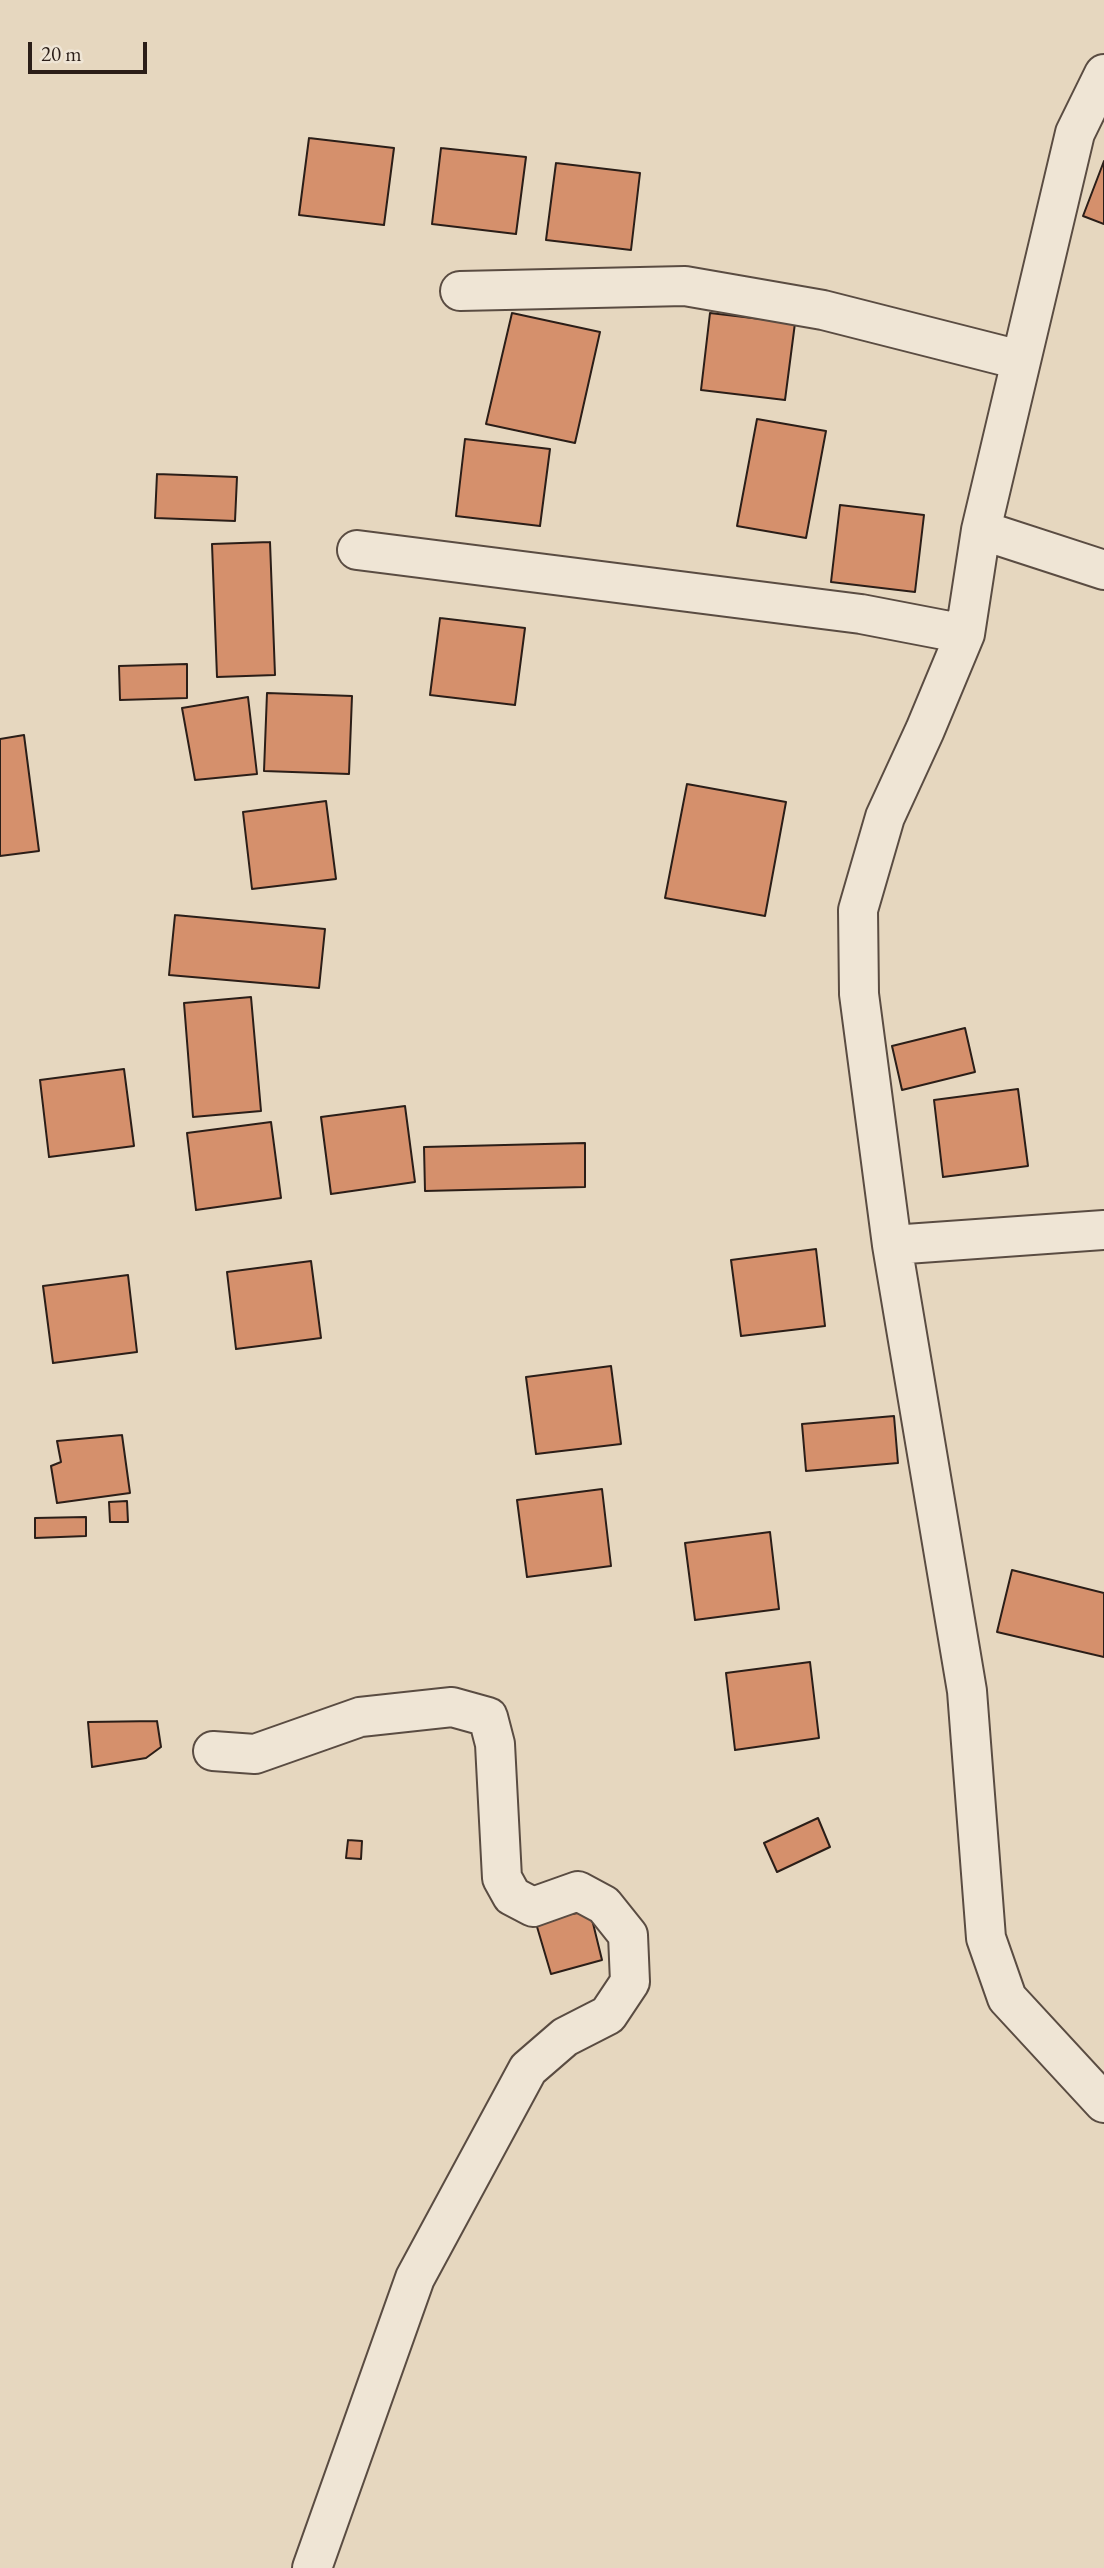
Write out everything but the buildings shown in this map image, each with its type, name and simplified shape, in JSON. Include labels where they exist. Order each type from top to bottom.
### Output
[{"type":"street","points":[[1104,74],[1075,133],[981,530],[965,634],[885,817],[858,910],[859,994],[892,1245],[967,1691],[986,1938],[1007,1998],[1104,2103]]},
{"type":"street","points":[[460,291],[685,286],[823,310],[1020,360]]},
{"type":"street","points":[[981,530],[1104,570]]},
{"type":"street","points":[[357,550],[861,614],[965,634]]},
{"type":"street","points":[[892,1245],[1104,1230]]},
{"type":"street","points":[[213,1751],[255,1754],[360,1717],[452,1707],[488,1717],[495,1744],[502,1878],[512,1896],[533,1907],[578,1891],[604,1905],[628,1935],[630,1982],[608,2015],[565,2037],[528,2069],[415,2278],[312,2568]]}]
